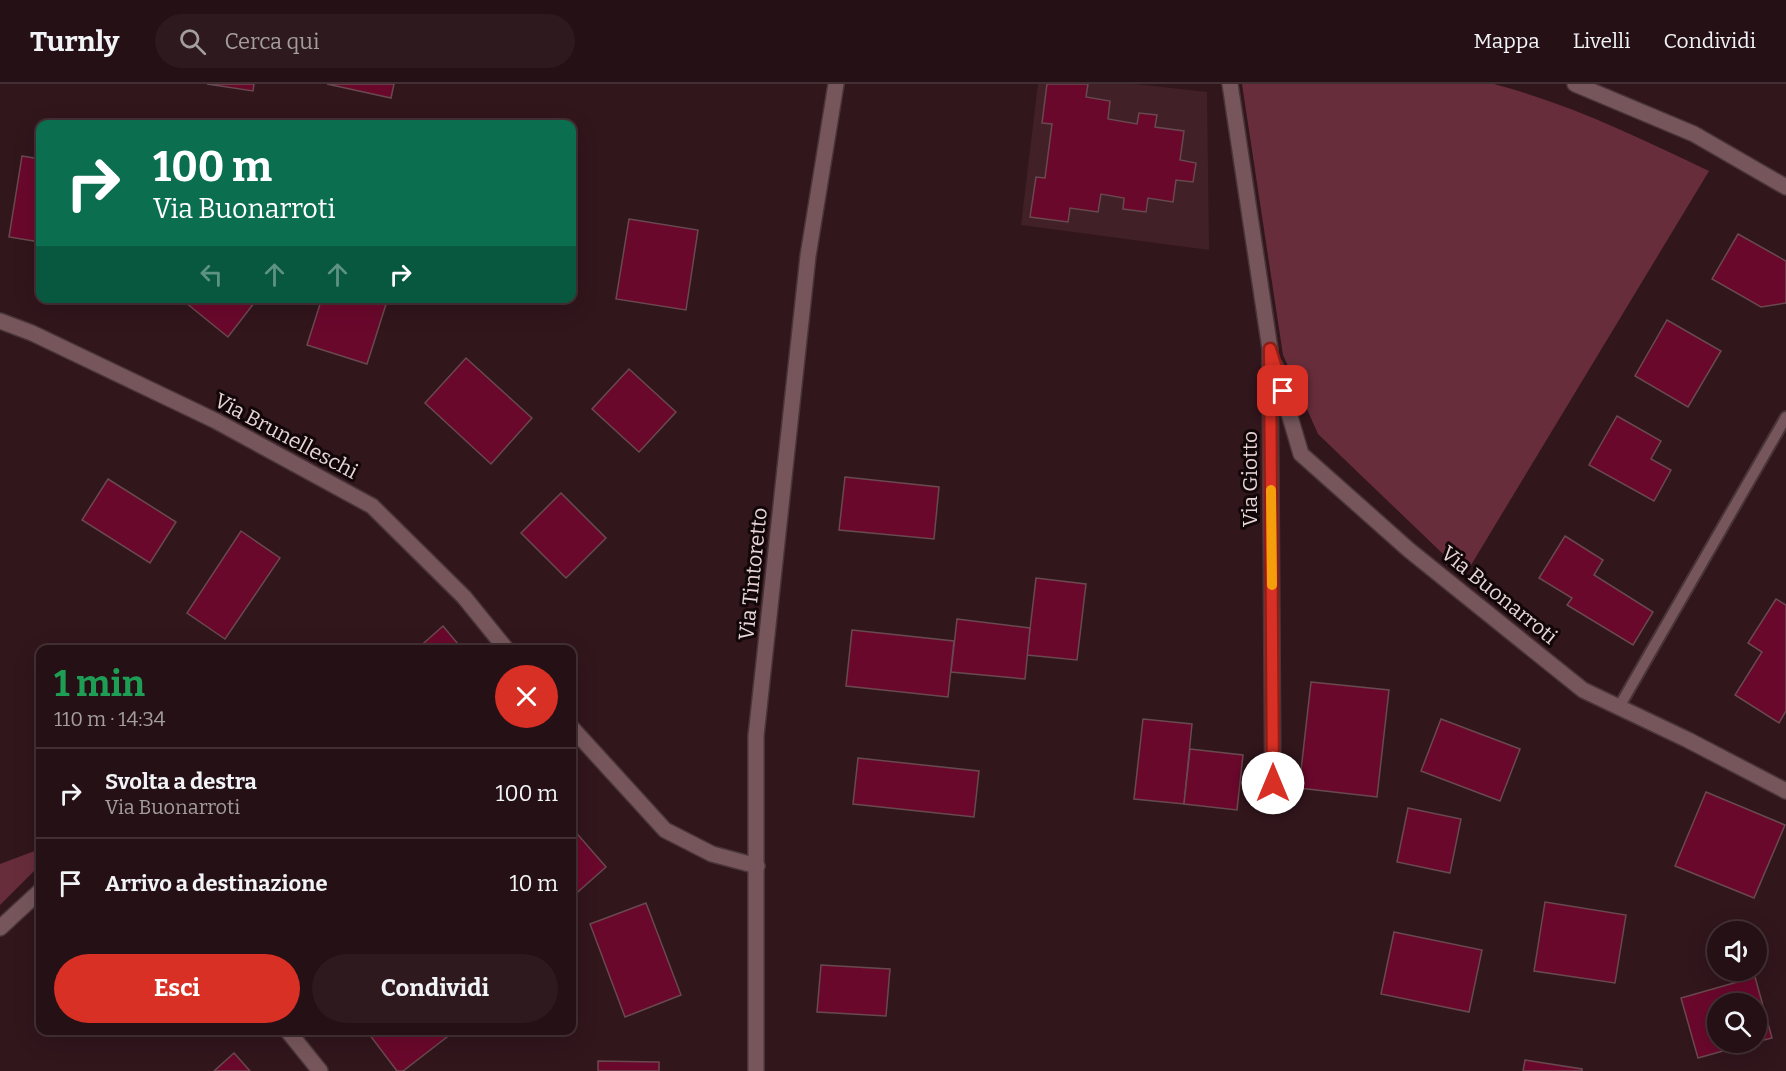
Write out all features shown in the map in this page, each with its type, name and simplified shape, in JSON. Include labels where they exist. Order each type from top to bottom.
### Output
[{"type":"street","name":"Via Tintoretto","points":[[756,1071],[756,736],[808,256],[836,84]]},
{"type":"street","name":"Via Giotto","points":[[1230,84],[1270,349],[1273,806]]},
{"type":"street","points":[[1575,84],[1694,134],[1786,187]]},
{"type":"street","name":"Via Brunelleschi","points":[[0,321],[32,333],[216,421],[372,506],[464,597],[503,645]]},
{"type":"street","name":"Via Buonarroti","points":[[1270,349],[1302,454],[1409,550],[1583,690],[1688,740],[1786,791]]},
{"type":"street","points":[[576,732],[665,830],[712,854],[757,866]]},
{"type":"street","points":[[0,928],[36,895]]},
{"type":"street","points":[[290,1035],[320,1071]]},
{"type":"lane","points":[[1619,707],[1786,417]]},
{"type":"shaded area","points":[[1038,84],[1135,84],[1207,92],[1209,250],[1021,225]]},
{"type":"shaded area","points":[[1242,84],[1494,84],[1577,111],[1709,171],[1465,575],[1318,434],[1283,355]]},
{"type":"shaded area","points":[[36,850],[36,869],[0,905],[0,864]]},
{"type":"building","points":[[207,84],[254,84],[253,91]]},
{"type":"building","points":[[327,84],[394,84],[391,98]]},
{"type":"building","points":[[1047,84],[1088,84],[1086,97],[1110,101],[1108,119],[1137,124],[1139,113],[1157,115],[1155,127],[1184,131],[1180,160],[1196,163],[1193,182],[1176,180],[1173,202],[1148,198],[1146,212],[1123,209],[1124,198],[1101,194],[1098,212],[1070,208],[1068,222],[1030,217],[1036,177],[1045,178],[1052,124],[1042,123]]},
{"type":"building","points":[[22,156],[36,158],[36,241],[9,237]]},
{"type":"building","points":[[629,219],[698,230],[686,310],[616,299]]},
{"type":"building","points":[[1738,234],[1786,261],[1786,303],[1761,307],[1712,279]]},
{"type":"building","points":[[186,303],[254,303],[228,337]]},
{"type":"building","points":[[320,303],[386,303],[367,364],[307,345]]},
{"type":"building","points":[[1667,320],[1721,351],[1688,407],[1635,376]]},
{"type":"building","points":[[466,358],[532,418],[491,464],[425,403]]},
{"type":"building","points":[[629,369],[676,412],[639,452],[592,409]]},
{"type":"building","points":[[1617,416],[1661,441],[1651,459],[1671,470],[1654,501],[1589,465]]},
{"type":"building","points":[[845,477],[939,487],[934,539],[839,530]]},
{"type":"building","points":[[108,479],[176,522],[150,563],[82,520]]},
{"type":"building","points":[[561,493],[606,538],[566,578],[521,533]]},
{"type":"building","points":[[241,531],[280,558],[225,639],[187,613]]},
{"type":"building","points":[[1565,536],[1603,560],[1594,575],[1653,612],[1633,645],[1567,605],[1572,598],[1539,578]]},
{"type":"building","points":[[1036,578],[1086,584],[1077,660],[1027,655]]},
{"type":"building","points":[[1776,599],[1786,605],[1786,711],[1779,723],[1735,695],[1762,652],[1748,643]]},
{"type":"building","points":[[957,619],[1030,628],[1025,679],[951,672]]},
{"type":"building","points":[[443,626],[459,645],[422,645]]},
{"type":"building","points":[[852,630],[954,641],[948,697],[846,686]]},
{"type":"building","points":[[1311,682],[1389,690],[1377,797],[1299,788]]},
{"type":"building","points":[[1143,719],[1192,724],[1184,804],[1134,799]]},
{"type":"building","points":[[1441,719],[1520,749],[1500,801],[1421,771]]},
{"type":"building","points":[[1190,749],[1243,755],[1237,810],[1184,804]]},
{"type":"building","points":[[858,758],[979,771],[974,817],[853,804]]},
{"type":"building","points":[[1706,792],[1785,825],[1754,898],[1675,866]]},
{"type":"building","points":[[1408,808],[1461,819],[1450,873],[1397,862]]},
{"type":"building","points":[[576,833],[606,867],[576,893]]},
{"type":"building","points":[[1545,902],[1626,915],[1615,983],[1534,971]]},
{"type":"building","points":[[646,903],[681,995],[625,1017],[590,924]]},
{"type":"building","points":[[1394,932],[1482,950],[1469,1012],[1381,994]]},
{"type":"building","points":[[821,965],[890,969],[886,1016],[817,1012]]},
{"type":"building","points":[[1741,981],[1756,981],[1759,993],[1707,993],[1707,1053],[1716,1053],[1698,1058],[1681,998]]},
{"type":"building","points":[[1767,1020],[1772,1038],[1767,1039]]},
{"type":"building","points":[[370,1035],[450,1035],[403,1071],[397,1071]]},
{"type":"building","points":[[234,1053],[250,1071],[214,1071]]},
{"type":"building","points":[[1525,1060],[1582,1069],[1582,1071],[1523,1071]]},
{"type":"building","points":[[598,1061],[659,1062],[659,1071],[598,1071]]},
{"type":"slow traffic","points":[[1271,490],[1272,585]]},
{"type":"route","points":[[1273,783],[1270,349],[1283,391]]}]
